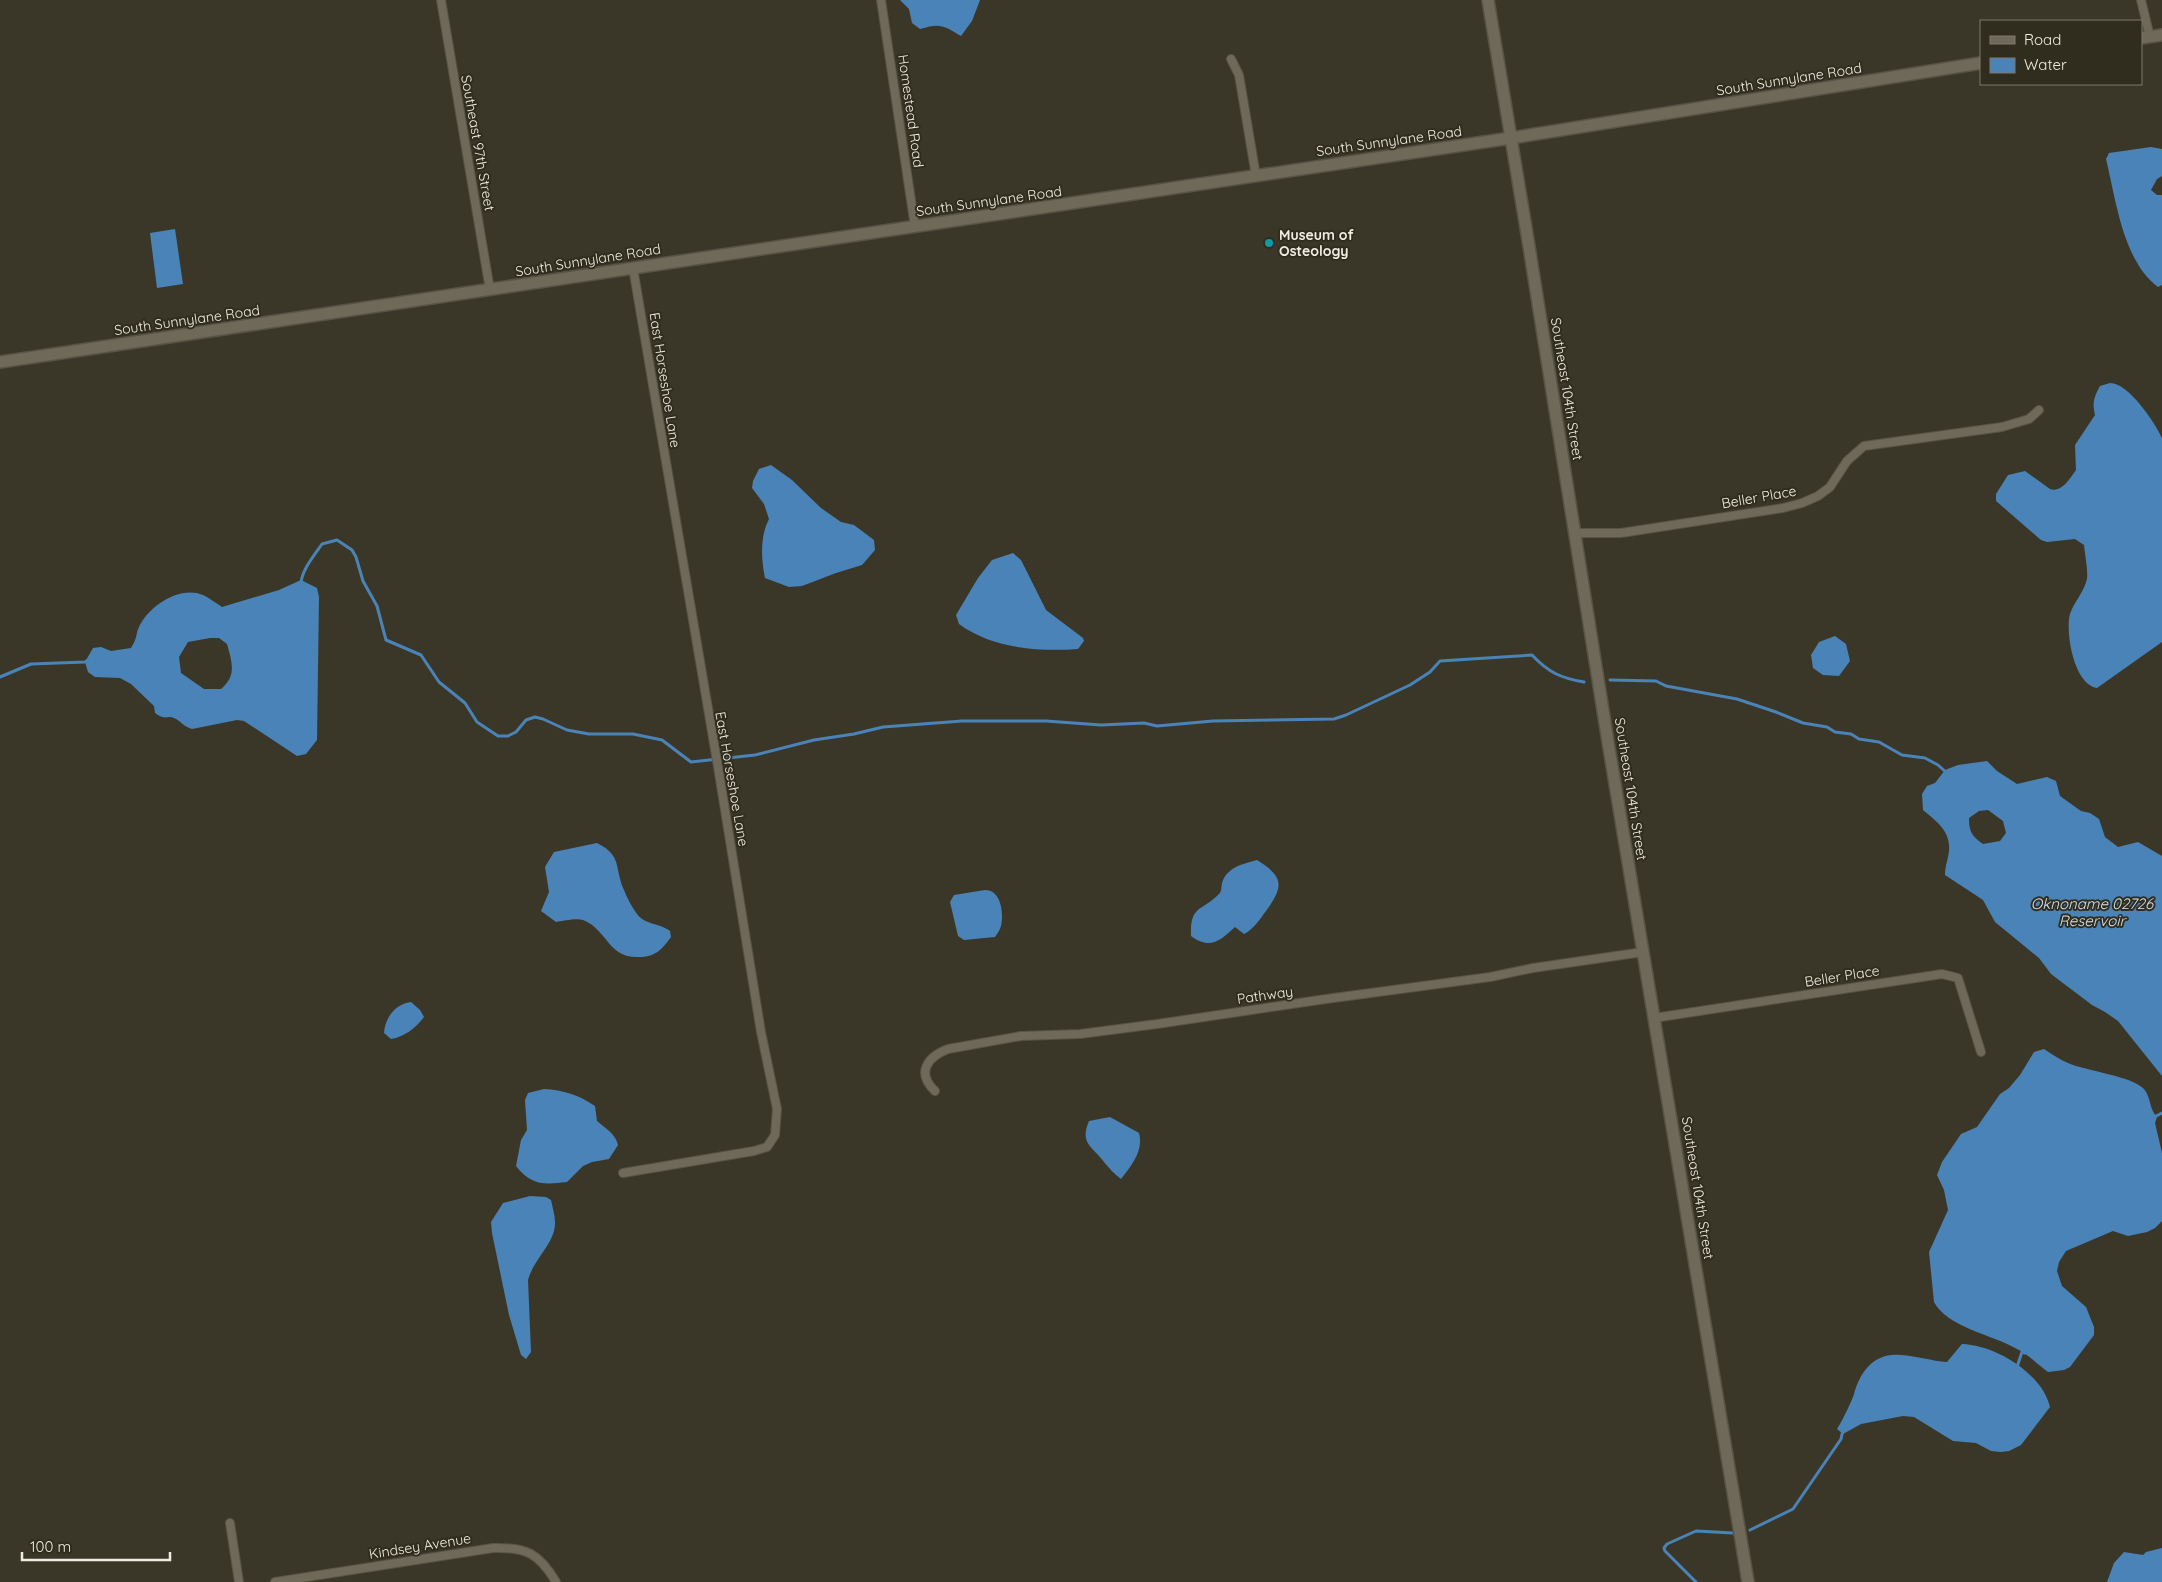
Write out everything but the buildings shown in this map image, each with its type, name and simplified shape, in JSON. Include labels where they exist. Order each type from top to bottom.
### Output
[{"type":"street","name":"Southeast 97th Street","points":[[441,0],[490,290]]},
{"type":"street","name":"Homestead Road","points":[[881,0],[915,227]]},
{"type":"street","name":"Southeast 104th Street","points":[[1488,0],[1748,1582]]},
{"type":"street","points":[[2141,0],[2145,37],[2162,35]]},
{"type":"street","points":[[1231,59],[1240,75],[1256,176]]},
{"type":"street","name":"South Sunnylane Road","points":[[0,362],[1511,138],[1980,63]]},
{"type":"street","name":"East Horseshoe Lane","points":[[623,1172],[754,1151],[768,1146],[775,1135],[778,1120],[761,1032],[633,268]]},
{"type":"street","name":"Beller Place","points":[[1575,533],[1621,533],[1783,508],[1818,496],[1830,486],[1847,461],[1864,446],[2002,428],[2029,418],[2039,410]]},
{"type":"street","name":"Pathway","points":[[935,1091],[928,1084],[926,1076],[927,1063],[938,1052],[948,1049],[1021,1036],[1080,1034],[1157,1024],[1490,977],[1533,968],[1644,952]]},
{"type":"street","name":"Beller Place","points":[[1654,1018],[1942,974],[1958,978],[1981,1052]]},
{"type":"street","points":[[230,1523],[239,1582]]},
{"type":"street","name":"Kindsey Avenue","points":[[274,1582],[493,1548],[515,1547],[531,1552],[547,1567],[556,1582]]},
{"type":"water","points":[[900,0],[980,0],[972,21],[961,36],[941,26],[920,29],[912,23],[909,9]]},
{"type":"water","points":[[2151,147],[2162,149],[2162,176],[2157,179],[2151,190],[2157,195],[2162,195],[2162,285],[2158,287],[2146,276],[2129,246],[2118,211],[2106,159],[2109,153]]},
{"type":"water","points":[[175,229],[183,284],[157,288],[150,233]]},
{"type":"water","points":[[2110,383],[2125,389],[2133,396],[2154,423],[2162,438],[2162,642],[2097,688],[2089,685],[2082,678],[2070,645],[2070,614],[2087,579],[2084,545],[2075,539],[2047,542],[2041,540],[1996,501],[1996,494],[2008,475],[2025,471],[2050,489],[2054,490],[2062,487],[2076,470],[2075,445],[2095,415],[2094,400],[2096,393],[2100,386]]},
{"type":"water","points":[[771,465],[792,480],[821,508],[841,522],[854,525],[874,540],[875,550],[862,565],[802,586],[789,587],[765,578],[762,548],[764,533],[769,519],[764,504],[752,488],[759,469]]},
{"type":"water","points":[[1013,553],[1021,560],[1046,610],[1083,638],[1084,641],[1078,649],[1047,650],[1016,647],[985,638],[959,624],[956,615],[978,578],[992,560]]},
{"type":"water","points":[[301,580],[317,588],[319,597],[317,740],[306,754],[297,756],[244,721],[237,720],[189,728],[174,718],[161,717],[155,713],[154,706],[131,684],[120,678],[95,677],[88,672],[85,662],[93,648],[101,647],[111,651],[131,648],[143,619],[157,605],[175,595],[194,593],[203,595],[222,607],[279,590]],"holes":[[[219,638],[227,644],[232,663],[231,674],[221,689],[204,689],[181,673],[179,657],[188,642]]]},
{"type":"water","points":[[1835,636],[1846,644],[1850,661],[1839,676],[1823,675],[1813,668],[1811,655],[1819,642]]},
{"type":"water","name":"Oknoname 02726 Reservoir","points":[[1987,761],[1997,771],[2017,784],[2047,777],[2056,781],[2060,796],[2081,811],[2090,813],[2099,819],[2105,837],[2118,847],[2138,842],[2162,856],[2162,1076],[2118,1021],[2092,1005],[2051,974],[2039,958],[1995,922],[1983,900],[1945,875],[1949,851],[1948,838],[1942,827],[1923,810],[1922,794],[1927,786],[1935,783],[1945,770],[1958,765]],"holes":[[[1988,810],[2003,821],[2006,833],[2000,841],[1983,844],[1972,833],[1969,818],[1979,811]]]},
{"type":"water","points":[[597,843],[611,853],[614,858],[625,893],[640,918],[670,931],[671,937],[655,954],[640,957],[621,953],[614,949],[598,930],[583,920],[573,919],[556,922],[541,911],[549,892],[545,867],[554,852]]},
{"type":"water","points":[[1257,860],[1266,866],[1276,877],[1278,888],[1272,902],[1256,924],[1244,934],[1235,927],[1219,940],[1209,943],[1191,936],[1192,919],[1198,910],[1220,893],[1224,878],[1228,873],[1236,867]]},
{"type":"water","points":[[985,890],[995,894],[1000,903],[1002,921],[1000,929],[995,937],[964,940],[958,936],[950,902],[954,895]]},
{"type":"water","points":[[411,1002],[420,1010],[424,1017],[409,1031],[391,1039],[384,1033],[386,1022],[396,1009],[405,1003]]},
{"type":"water","points":[[2044,1049],[2068,1063],[2119,1077],[2138,1084],[2144,1089],[2157,1117],[2155,1123],[2162,1153],[2162,1221],[2155,1228],[2147,1232],[2128,1236],[2113,1231],[2066,1251],[2059,1262],[2057,1271],[2062,1286],[2086,1307],[2094,1327],[2094,1335],[2070,1367],[2064,1370],[2048,1372],[2021,1351],[1971,1330],[1940,1311],[1934,1302],[1929,1252],[1948,1210],[1944,1190],[1937,1175],[1942,1162],[1961,1134],[1977,1127],[2000,1094],[2009,1088],[2020,1075],[2034,1052]]},
{"type":"water","points":[[544,1089],[571,1094],[595,1106],[597,1121],[612,1134],[618,1145],[609,1159],[592,1162],[583,1166],[567,1182],[538,1182],[527,1177],[516,1166],[521,1140],[527,1130],[525,1100],[528,1093]]},
{"type":"water","points":[[1110,1117],[1139,1133],[1140,1146],[1138,1152],[1121,1179],[1086,1140],[1086,1129],[1089,1121]]},
{"type":"water","points":[[530,1196],[546,1197],[551,1200],[555,1223],[552,1237],[530,1273],[528,1280],[531,1352],[526,1359],[521,1355],[509,1315],[491,1222],[503,1203]]},
{"type":"water","points":[[1962,1344],[1989,1349],[2002,1355],[2027,1372],[2038,1383],[2050,1407],[2021,1445],[2009,1451],[1991,1451],[1976,1443],[1953,1441],[1914,1417],[1903,1416],[1861,1424],[1843,1434],[1837,1429],[1851,1402],[1860,1378],[1876,1360],[1892,1355],[1901,1355],[1947,1362]]},
{"type":"water","points":[[2162,1548],[2162,1582],[2107,1582],[2114,1563],[2124,1552],[2143,1555],[2146,1552]]},
{"type":"waterway","points":[[301,584],[306,568],[322,544],[337,540],[352,550],[363,581],[377,606],[386,640],[421,655],[439,682],[465,703],[477,722],[498,736],[508,736],[516,732],[526,720],[535,717],[567,730],[589,734],[633,734],[662,740],[691,762],[755,755],[814,740],[854,734],[883,727],[962,721],[1046,721],[1101,725],[1144,723],[1157,726],[1213,721],[1334,719],[1410,685],[1430,672],[1440,661],[1532,655],[1556,674],[1584,682]]},
{"type":"waterway","points":[[0,677],[31,664],[85,662],[88,660]]},
{"type":"waterway","points":[[1610,680],[1656,681],[1666,686],[1737,699],[1803,723],[1827,727],[1835,732],[1851,734],[1859,739],[1879,742],[1902,755],[1925,758],[1938,765],[1948,774]]},
{"type":"waterway","points":[[2154,1117],[2162,1113]]},
{"type":"waterway","points":[[2017,1367],[2022,1352],[2025,1353]]},
{"type":"waterway","points":[[1750,1530],[1793,1509],[1841,1439],[1843,1430]]},
{"type":"waterway","points":[[1696,1582],[1665,1551],[1664,1548],[1667,1544],[1696,1531],[1733,1533]]},
{"type":"place","name":"Museum of Osteology","points":[[1269,243]]}]
